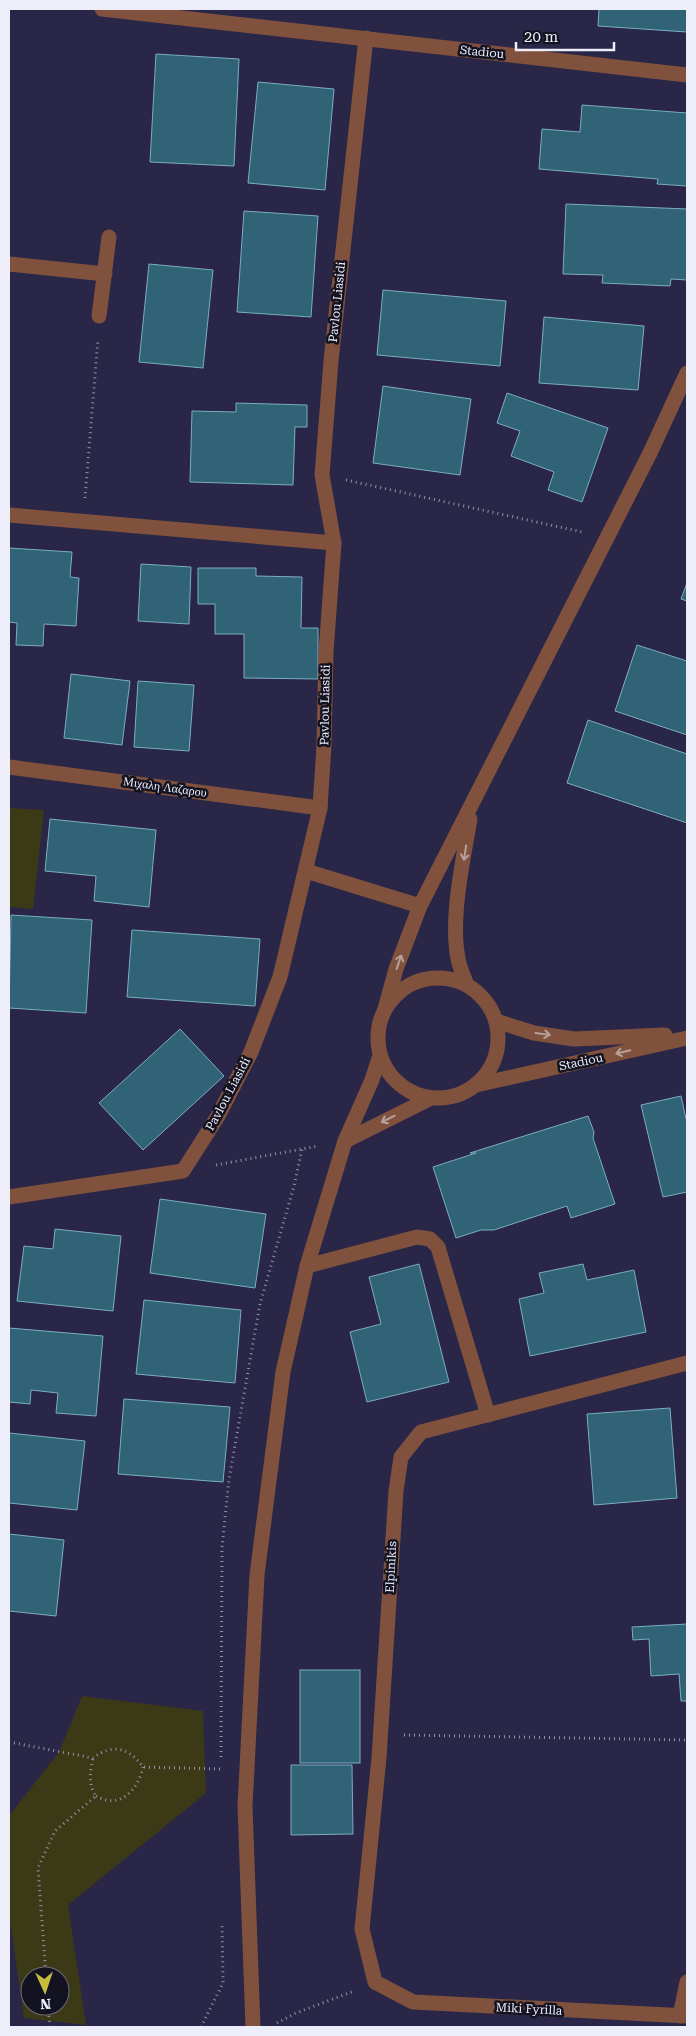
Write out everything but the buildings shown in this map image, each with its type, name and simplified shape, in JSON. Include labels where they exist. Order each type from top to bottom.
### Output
[{"type":"street","name":"Stadiou","points":[[102,9],[134,10],[687,75]]},
{"type":"street","name":"Pavlou Liasidi","points":[[183,1171],[218,1116],[251,1052],[280,977],[320,808],[324,745],[326,652],[334,543],[322,475],[330,361],[366,38]]},
{"type":"street","points":[[100,316],[109,237]]},
{"type":"street","points":[[9,264],[105,274]]},
{"type":"street","points":[[253,2027],[245,1806],[259,1565],[283,1372],[307,1266],[345,1141],[372,1080],[380,1055],[378,1031],[396,969],[420,906],[650,453],[687,373]]},
{"type":"street","points":[[9,515],[334,543]]},
{"type":"street","name":"Μιχαλη Λαζαρου","points":[[9,767],[320,808]]},
{"type":"street","points":[[467,985],[459,961],[456,932],[459,890],[472,805]]},
{"type":"street","points":[[306,871],[420,906]]},
{"type":"street","points":[[345,1141],[431,1098],[455,1096],[476,1085],[491,1067],[498,1045],[496,1021],[485,1000],[467,985],[444,978],[421,980],[400,991],[385,1009]]},
{"type":"street","name":"Stadiou","points":[[496,1021],[534,1033],[574,1039],[687,1036]]},
{"type":"street","name":"Stadiou","points":[[476,1085],[687,1036]]},
{"type":"street","points":[[380,1055],[391,1076],[409,1091],[431,1098]]},
{"type":"street","points":[[9,1197],[183,1171]]},
{"type":"street","points":[[307,1266],[417,1237],[430,1239],[438,1247],[488,1415]]},
{"type":"street","name":"Elpinikis","points":[[375,1982],[362,1929],[381,1735],[396,1491],[401,1457],[421,1432],[687,1364]]},
{"type":"street","name":"Miki Fyrilla","points":[[375,1982],[412,2002],[684,2016]]},
{"type":"street","points":[[684,2016],[687,1982]]},
{"type":"path","points":[[83,521],[100,316]]},
{"type":"path","points":[[322,475],[607,537]]},
{"type":"path","points":[[183,1171],[345,1141]]},
{"type":"path","points":[[294,1186],[302,1149]]},
{"type":"path","points":[[381,1735],[687,1740]]},
{"type":"path","points":[[9,1742],[93,1758]]},
{"type":"path","points":[[120,1749],[135,1755],[143,1767],[138,1784],[127,1796],[103,1800],[92,1791],[90,1777],[93,1758],[102,1751],[120,1749]]},
{"type":"path","points":[[143,1767],[221,1768],[247,1773]]},
{"type":"path","points":[[45,1966],[38,1868],[54,1832],[96,1796]]},
{"type":"path","points":[[276,2024],[296,2013],[375,1982]]},
{"type":"shaded area","points":[[9,808],[44,810],[33,909],[9,907]]},
{"type":"shaded area","points":[[82,1696],[203,1711],[206,1793],[68,1905],[86,2025],[24,2018],[24,2016],[70,2016],[70,1966],[20,1966],[20,1990],[9,1914],[9,1816],[59,1752]]}]
